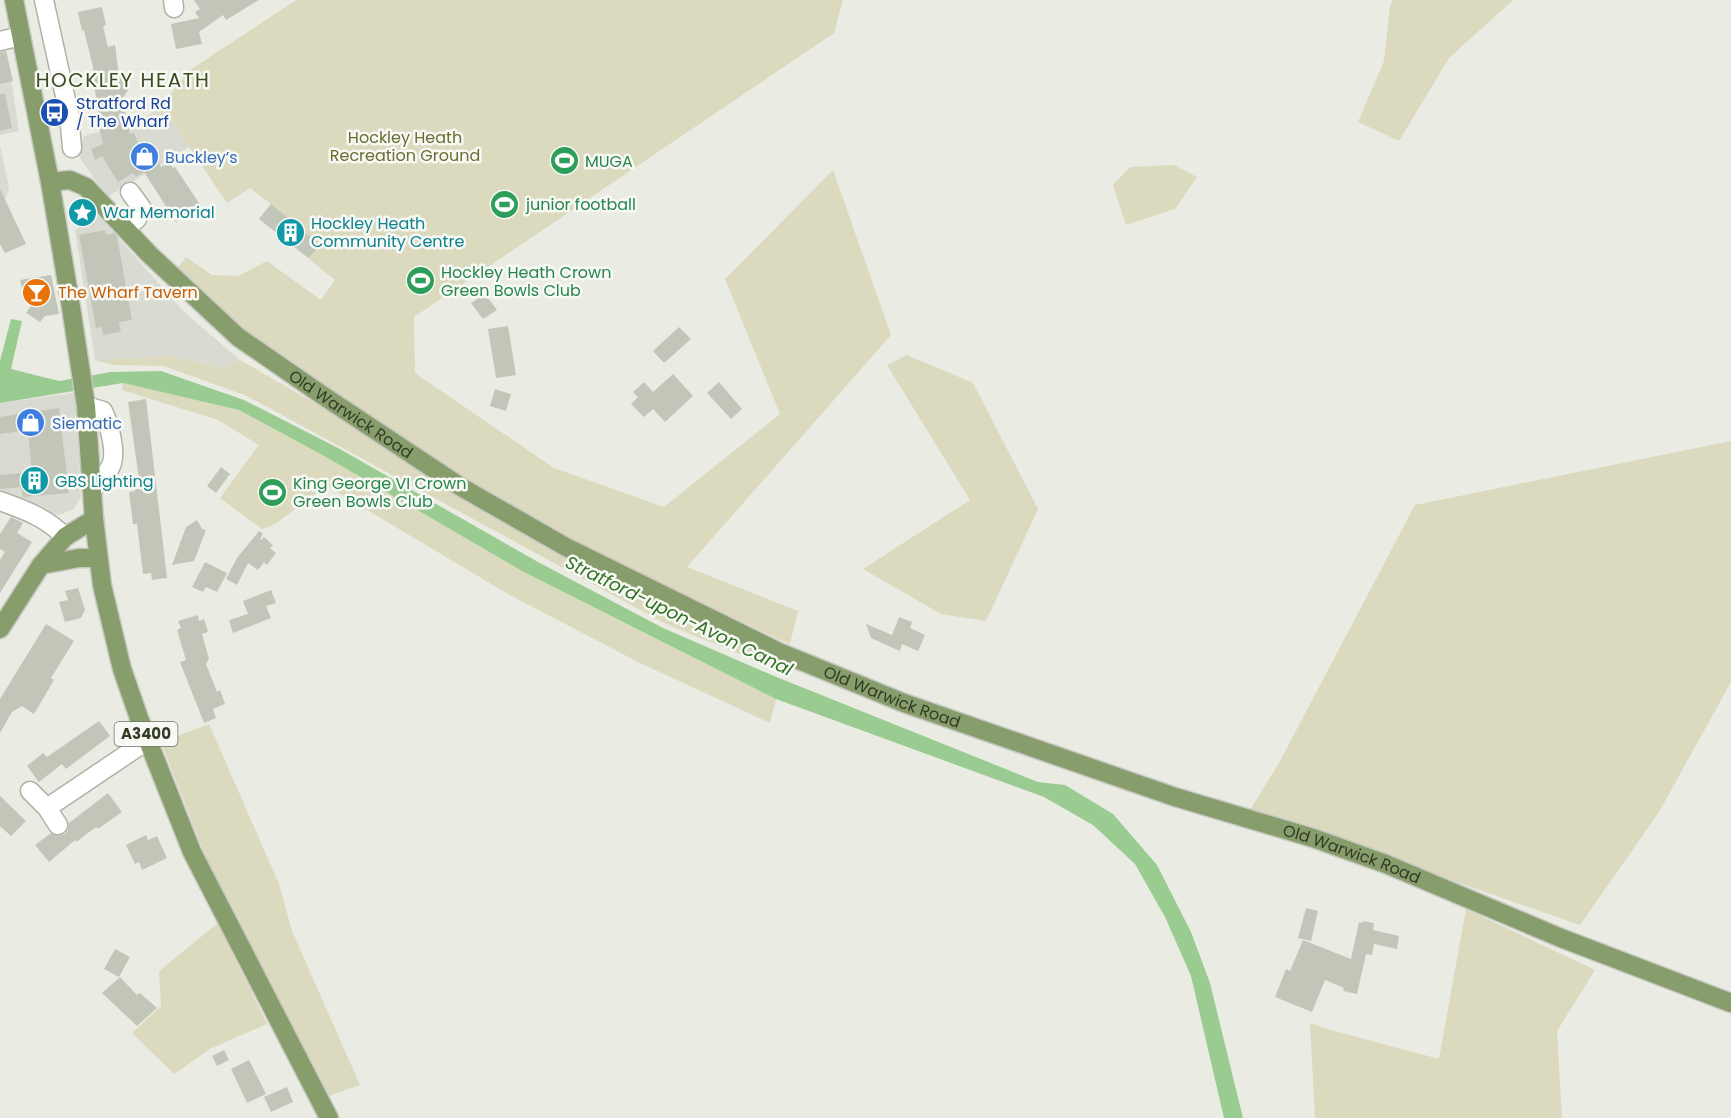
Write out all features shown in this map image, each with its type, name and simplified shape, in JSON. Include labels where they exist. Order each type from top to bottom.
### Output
[{"type":"main road","name":"A3400","points":[[14,0],[50,182],[79,360],[85,402],[98,558],[122,669],[192,852],[329,1118]]},
{"type":"main road","name":"Old Warwick Road","points":[[50,182],[70,180],[86,187],[149,254],[238,337],[461,487],[566,547],[779,652],[904,703],[1174,797],[1313,838],[1386,864],[1561,938],[1731,1003]]},
{"type":"main road","points":[[0,629],[41,565],[65,537],[94,519]]},
{"type":"main road","points":[[41,565],[80,558],[98,558]]},
{"type":"street","points":[[44,0],[69,114],[72,148]]},
{"type":"street","points":[[0,41],[21,36]]},
{"type":"street","points":[[124,228],[137,219],[141,207],[130,192]]},
{"type":"street","points":[[0,501],[39,516],[55,526],[65,537]]},
{"type":"street","points":[[47,808],[148,740]]},
{"type":"street","points":[[30,791],[47,808],[58,825]]},
{"type":"shaded area","points":[[7,53],[19,131],[0,135],[0,54]]},
{"type":"shaded area","points":[[163,103],[189,147],[107,197],[78,155],[84,136],[144,119]]},
{"type":"shaded area","points":[[0,146],[9,187],[5,201],[0,203]]},
{"type":"shaded area","points":[[99,216],[184,312],[240,360],[223,368],[169,356],[95,360],[75,230]]},
{"type":"shaded area","points":[[11,319],[22,321],[11,369],[59,381],[111,372],[161,371],[244,400],[338,448],[538,562],[663,628],[774,676],[1038,782],[1065,785],[1113,814],[1157,865],[1191,932],[1210,983],[1243,1118],[1224,1118],[1191,976],[1165,917],[1135,864],[1093,825],[1044,797],[776,699],[522,571],[326,457],[239,410],[123,383],[0,403],[0,361]]},
{"type":"shaded area","points":[[75,393],[81,497],[74,509],[59,515],[0,499],[0,403]]},
{"type":"green space","name":"Hockley Heath Recreation Ground","points":[[296,0],[843,0],[834,33],[414,317],[415,373],[554,468],[664,507],[780,414],[725,279],[833,170],[891,335],[687,567],[798,611],[790,644],[650,581],[462,483],[275,355],[176,271],[186,257],[212,275],[238,276],[267,261],[321,300],[335,280],[259,219],[271,204],[250,188],[227,203],[189,147],[163,103],[190,70]]},
{"type":"green space","points":[[1393,0],[1513,0],[1449,58],[1399,141],[1358,122],[1384,61],[1390,6]]},
{"type":"green space","points":[[1174,165],[1197,177],[1175,209],[1126,225],[1113,185],[1130,167]]},
{"type":"green space","points":[[907,355],[973,383],[1038,509],[986,621],[941,614],[863,569],[970,500],[887,365]]},
{"type":"green space","points":[[169,356],[223,368],[240,360],[389,446],[504,519],[784,665],[779,670],[666,624],[247,396],[164,366],[114,365],[95,360]]},
{"type":"green space","points":[[123,383],[239,410],[326,457],[522,571],[776,699],[770,723],[638,662],[508,594],[327,486],[275,524],[262,529],[220,498],[259,445],[218,420],[122,390]]},
{"type":"green space","points":[[1731,441],[1731,682],[1659,812],[1580,925],[1250,810],[1279,763],[1415,505]]},
{"type":"green space","points":[[209,724],[279,884],[292,931],[360,1085],[326,1097],[206,858],[161,742]]},
{"type":"green space","points":[[1466,909],[1595,970],[1557,1031],[1562,1118],[1315,1118],[1310,1023],[1439,1059]]},
{"type":"green space","points":[[218,923],[267,1024],[210,1049],[174,1074],[132,1033],[161,1006],[159,971]]},
{"type":"building","points":[[194,0],[259,0],[226,20],[223,15],[199,32],[202,44],[176,49],[171,24],[199,18],[195,12],[200,9]]},
{"type":"building","points":[[102,7],[106,25],[103,26],[108,47],[115,45],[119,76],[128,84],[129,89],[122,99],[130,134],[134,133],[141,151],[149,146],[161,167],[169,162],[173,168],[175,167],[201,206],[176,222],[144,172],[136,177],[133,173],[118,182],[102,156],[95,160],[91,149],[103,144],[97,119],[100,118],[92,75],[93,67],[78,12]]},
{"type":"building","points":[[6,51],[13,81],[0,84],[0,52]]},
{"type":"building","points":[[0,94],[5,94],[12,128],[0,131]]},
{"type":"building","points":[[0,189],[26,244],[5,253],[0,244]]},
{"type":"building","name":"Hockley Heath Community Centre","points":[[271,204],[320,245],[309,258],[259,219]]},
{"type":"building","points":[[105,230],[106,235],[114,233],[117,236],[132,320],[119,322],[121,332],[103,335],[102,327],[96,328],[79,235]]},
{"type":"building","name":"The Wharf Tavern","points":[[51,275],[59,314],[45,316],[40,322],[26,313],[40,293],[24,296],[20,280]]},
{"type":"building","points":[[485,294],[497,310],[483,319],[471,303]]},
{"type":"building","points":[[508,326],[516,375],[496,378],[488,329]]},
{"type":"building","points":[[679,327],[691,339],[664,363],[653,351]]},
{"type":"building","points":[[673,374],[693,396],[665,422],[653,409],[644,417],[631,404],[638,397],[633,392],[644,382],[653,392]]},
{"type":"building","points":[[719,382],[742,409],[731,419],[707,393]]},
{"type":"building","points":[[495,389],[511,394],[506,411],[490,406]]},
{"type":"building","points":[[146,399],[167,578],[152,580],[151,573],[143,574],[137,524],[133,524],[129,492],[135,491],[133,479],[139,479],[128,402]]},
{"type":"building","points":[[59,408],[69,493],[23,497],[21,487],[0,489],[0,475],[32,472],[28,430],[0,434],[0,417]]},
{"type":"building","points":[[221,467],[230,474],[216,493],[207,486]]},
{"type":"building","points":[[11,517],[23,523],[17,533],[32,542],[0,593],[0,560],[5,552],[0,549],[0,534]]},
{"type":"building","points":[[197,520],[202,529],[206,530],[194,561],[172,565],[186,527]]},
{"type":"building","points":[[259,531],[263,534],[260,539],[264,537],[273,545],[270,548],[276,553],[267,565],[264,562],[258,570],[248,563],[237,585],[226,579],[237,558]]},
{"type":"building","points":[[205,562],[227,573],[217,592],[206,587],[203,592],[192,587]]},
{"type":"building","points":[[78,588],[85,610],[81,618],[65,622],[59,602],[68,600],[65,591]]},
{"type":"building","points":[[271,590],[276,603],[266,606],[271,618],[233,633],[229,620],[248,614],[243,601]]},
{"type":"building","points":[[198,615],[199,621],[204,619],[208,632],[202,634],[209,659],[206,664],[217,692],[220,690],[225,704],[213,709],[216,718],[204,723],[180,662],[186,660],[177,630],[181,628],[178,621]]},
{"type":"building","points":[[899,617],[912,622],[910,628],[925,635],[918,651],[902,644],[900,651],[871,638],[866,624],[892,635]]},
{"type":"building","points":[[46,624],[74,641],[51,678],[54,680],[34,714],[22,706],[12,712],[0,733],[0,699]]},
{"type":"building","points":[[99,721],[110,736],[66,769],[62,764],[39,782],[27,766],[43,753],[47,757]]},
{"type":"building","points":[[108,793],[122,812],[98,829],[96,827],[76,842],[75,840],[49,862],[35,845],[51,833],[58,836],[65,834],[69,823]]},
{"type":"building","points":[[0,796],[26,821],[11,836],[0,826]]},
{"type":"building","points":[[146,835],[148,840],[157,836],[167,858],[142,870],[139,862],[135,864],[126,845]]},
{"type":"building","points":[[1306,908],[1318,911],[1311,941],[1298,938]]},
{"type":"building","points":[[1359,922],[1374,923],[1373,930],[1399,936],[1397,949],[1374,944],[1372,955],[1366,954],[1357,994],[1343,991],[1344,988],[1325,980],[1312,1012],[1275,997],[1286,969],[1290,971],[1303,940],[1351,959]]},
{"type":"building","points":[[115,949],[130,957],[119,977],[104,969]]},
{"type":"building","points":[[120,977],[137,995],[140,993],[157,1008],[137,1026],[102,993]]},
{"type":"building","points":[[224,1050],[229,1060],[217,1066],[212,1056]]},
{"type":"building","points":[[249,1060],[266,1094],[247,1103],[231,1069]]},
{"type":"building","points":[[287,1087],[293,1102],[271,1112],[264,1097]]},
{"type":"place","name":"Stratford Rd / The Wharf","points":[[55,112]]},
{"type":"place","name":"Buckley’s","points":[[144,157]]},
{"type":"place","name":"MUGA","points":[[564,161]]},
{"type":"place","name":"junior football","points":[[505,204]]},
{"type":"place","name":"War Memorial","points":[[82,212]]},
{"type":"place","name":"Hockley Heath Community Centre","points":[[290,232]]},
{"type":"place","name":"Hockley Heath Crown Green Bowls Club","points":[[420,281]]},
{"type":"place","name":"The Wharf Tavern","points":[[37,292]]},
{"type":"place","name":"Siematic","points":[[31,423]]},
{"type":"place","name":"GBS Lighting","points":[[34,481]]},
{"type":"place","name":"King George VI Crown Green Bowls Club","points":[[272,492]]},
{"type":"district","name":"HOCKLEY HEATH","points":[[123,80]]},
{"type":"water label","name":"Stratford-upon-Avon Canal","points":[[679,616]]}]
